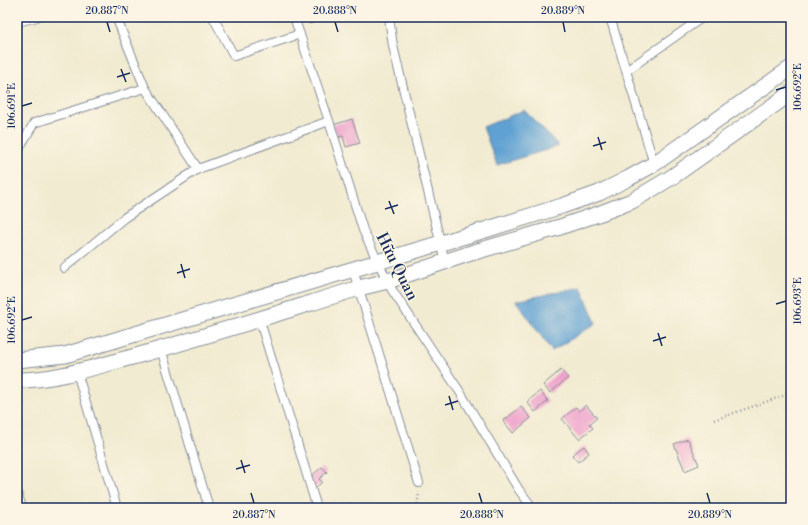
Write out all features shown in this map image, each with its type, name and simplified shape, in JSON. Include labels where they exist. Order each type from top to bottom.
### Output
[{"type":"street","points":[[17,360],[65,356],[570,204],[599,193],[654,164],[791,68]]},
{"type":"street","points":[[17,380],[77,372],[161,349],[359,288],[388,281],[602,213],[632,201],[672,177],[791,93]]},
{"type":"lane","points":[[17,22],[37,17]]},
{"type":"lane","points":[[116,17],[146,88],[198,169]]},
{"type":"lane","points":[[214,17],[234,56],[300,34]]},
{"type":"lane","name":"Hữu Quan","points":[[294,17],[363,230],[378,262],[402,306],[460,392],[519,490],[530,505]]},
{"type":"lane","points":[[389,17],[393,46],[445,262]]},
{"type":"lane","points":[[610,17],[654,164]]},
{"type":"lane","points":[[626,71],[703,17]]},
{"type":"lane","points":[[17,152],[34,123],[146,88]]},
{"type":"lane","points":[[64,268],[124,218],[198,169],[329,122]]},
{"type":"lane","points":[[353,270],[419,483]]},
{"type":"lane","points":[[259,318],[317,508]]},
{"type":"lane","points":[[161,349],[208,508]]},
{"type":"lane","points":[[77,372],[117,508]]},
{"type":"lane","points":[[17,492],[22,508]]},
{"type":"path","points":[[714,420],[791,393]]},
{"type":"path","points":[[417,508],[419,483]]},
{"type":"water","points":[[524,110],[559,146],[497,165],[483,127]]},
{"type":"water","points":[[581,287],[596,323],[552,351],[516,301]]},
{"type":"building","points":[[307,17],[328,17],[309,24]]},
{"type":"building","points":[[352,119],[360,143],[346,147],[343,136],[337,137],[333,125]]},
{"type":"building","points":[[561,370],[568,378],[550,393],[543,385]]},
{"type":"building","points":[[540,391],[548,401],[535,412],[527,402]]},
{"type":"building","points":[[586,405],[597,418],[589,424],[593,428],[579,439],[562,419],[576,407],[579,411]]},
{"type":"building","points":[[521,407],[531,418],[513,433],[503,421]]},
{"type":"building","points":[[688,439],[699,465],[685,471],[674,444]]},
{"type":"building","points":[[584,446],[589,453],[578,462],[572,455]]},
{"type":"building","points":[[322,467],[327,472],[319,479],[322,482],[316,488],[308,479]]}]
